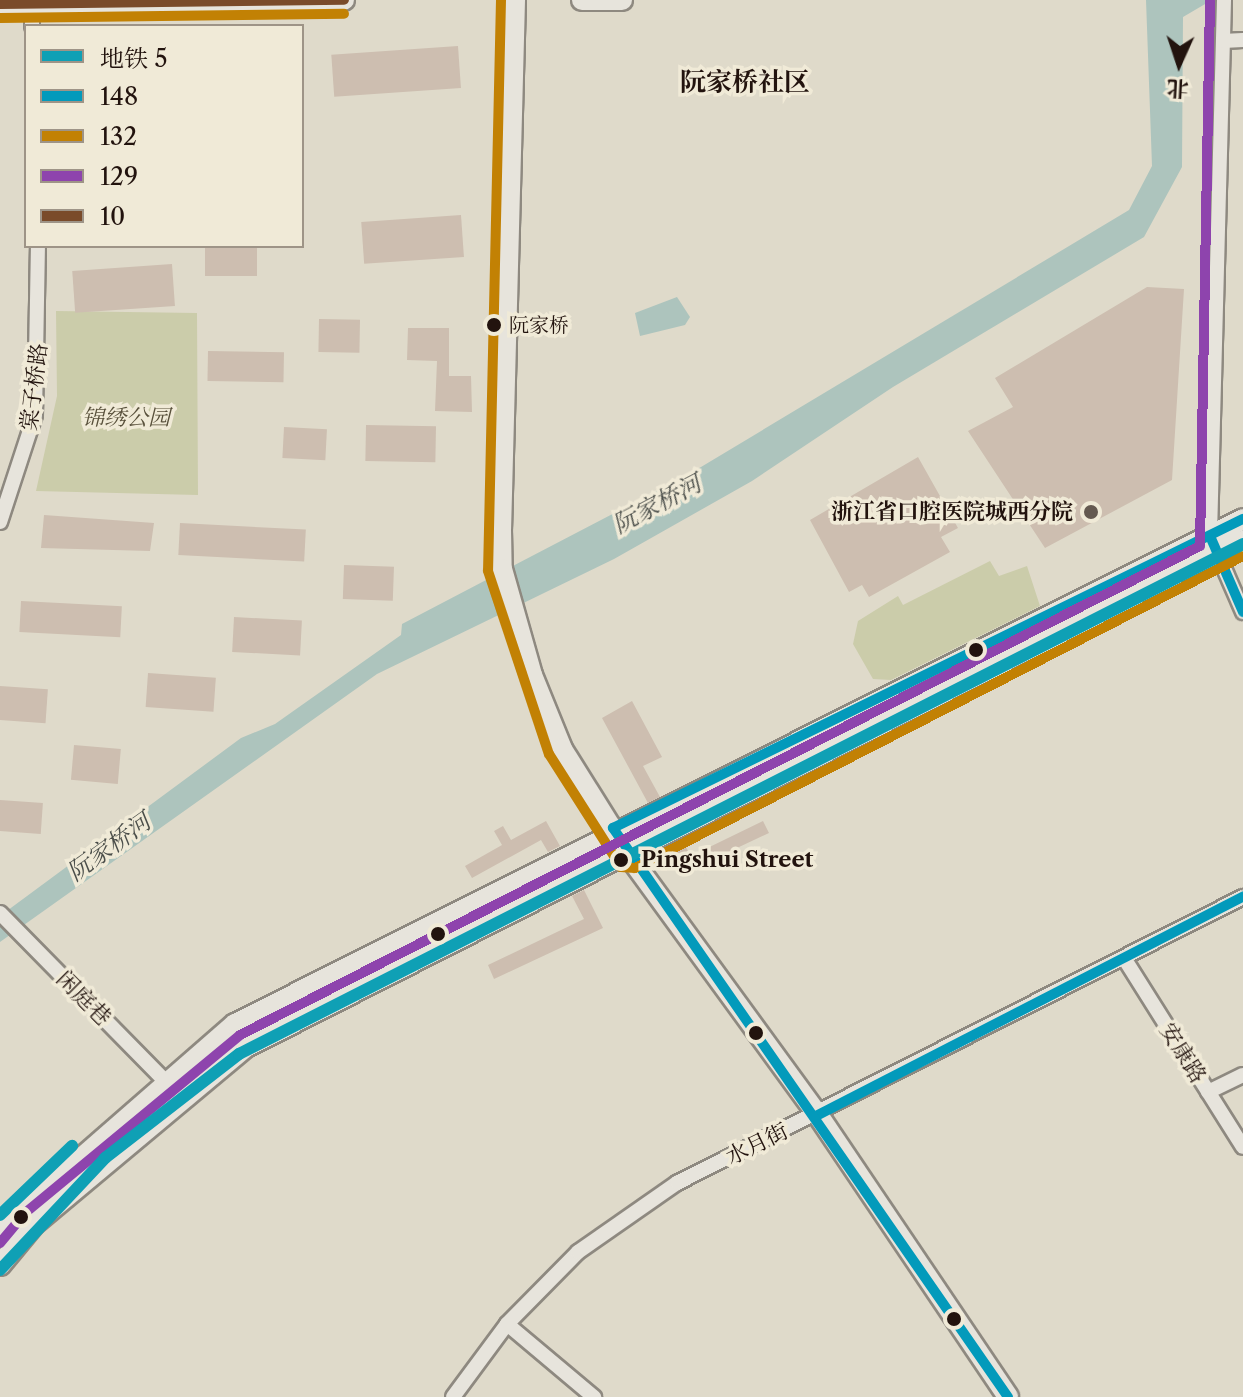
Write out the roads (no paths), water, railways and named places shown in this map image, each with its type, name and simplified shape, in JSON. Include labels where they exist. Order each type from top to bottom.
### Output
[{"type":"main road","points":[[0,4],[344,0]]},
{"type":"main road","points":[[515,0],[502,569],[517,627],[562,749],[629,856],[818,1115],[1008,1397]]},
{"type":"main road","points":[[582,0],[622,0]]},
{"type":"main road","points":[[0,1265],[34,1224],[246,1047],[629,856],[1212,545],[1243,519]]},
{"type":"main road","points":[[0,1229],[235,1024],[613,828],[1212,545],[1243,540]]},
{"type":"street","points":[[31,2],[32,24]]},
{"type":"street","points":[[1224,7],[1212,545],[1243,612]]},
{"type":"street","points":[[1223,41],[1243,40]]},
{"type":"street","name":"棠子桥路","points":[[0,522],[35,415],[38,248]]},
{"type":"street","name":"水月街","points":[[453,1397],[507,1324],[617,1221],[684,1179],[818,1115],[1243,897]]},
{"type":"street","name":"闲庭巷","points":[[0,913],[167,1083]]},
{"type":"street","name":"安康路","points":[[1124,958],[1243,1147]]},
{"type":"street","points":[[1208,1092],[1243,1075]]},
{"type":"street","points":[[507,1324],[594,1397]]},
{"type":"water","name":"阮家桥河","points":[[1146,0],[1212,0],[1183,17],[1182,167],[1144,237],[893,387],[752,481],[614,559],[377,674],[0,942],[0,916],[241,738],[275,724],[401,635],[402,624],[691,473],[1129,210],[1152,166]]},
{"type":"water","points":[[677,297],[690,317],[685,325],[640,336],[635,313]]},
{"type":"metro line","name":"5","points":[[0,1270],[105,1158],[239,1054],[1243,544]]},
{"type":"metro line","name":"5","points":[[0,1215],[72,1146]]},
{"type":"place","name":"阮家桥","points":[[494,325]]},
{"type":"place","name":"浙江省口腔医院城西分院","points":[[1091,512]]},
{"type":"place","name":"Pingshui Street","points":[[621,860]]},
{"type":"district","name":"阮家桥社区","points":[[745,83]]},
{"type":"park label","name":"锦绣公园","points":[[126,418]]}]
